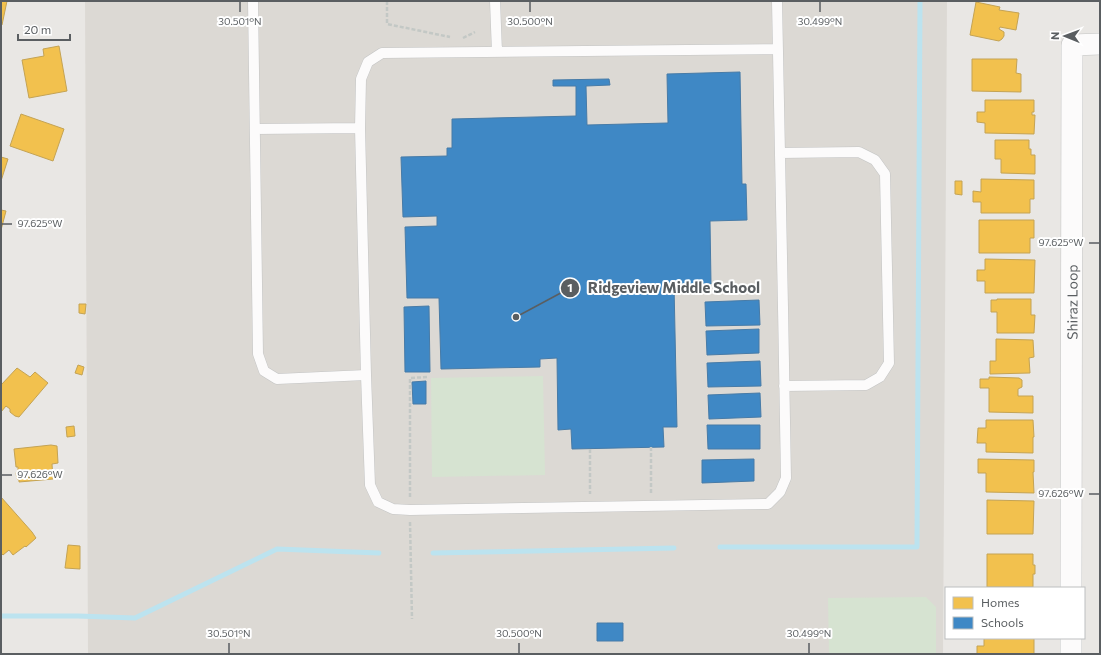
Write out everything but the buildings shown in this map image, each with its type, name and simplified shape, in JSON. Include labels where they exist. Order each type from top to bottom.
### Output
[{"type":"street","name":"Shiraz Loop","points":[[1071,587],[1072,44],[1100,44]]},
{"type":"street","points":[[1071,639],[1071,654]]},
{"type":"lane","points":[[253,1],[258,354],[264,371],[278,379],[366,375]]},
{"type":"lane","points":[[495,1],[497,52]]},
{"type":"lane","points":[[777,1],[778,49],[780,153],[784,386],[786,478],[780,492],[768,504],[410,510],[393,509],[378,502],[370,485],[360,128],[361,79],[368,62],[382,53],[778,49]]},
{"type":"lane","points":[[255,129],[360,128]]},
{"type":"lane","points":[[780,153],[859,152],[875,160],[885,174],[886,182],[888,363],[880,377],[866,385],[784,386]]},
{"type":"path","points":[[387,1],[387,24],[448,37],[463,38],[475,32]]},
{"type":"path","points":[[412,619],[410,378],[428,378]]},
{"type":"path","points":[[651,447],[651,505]]},
{"type":"path","points":[[590,449],[590,506]]},
{"type":"shaded area","points":[[85,1],[947,1],[943,654],[88,654]]},
{"type":"green space","points":[[543,376],[545,475],[432,477],[431,378]]},
{"type":"green space","points":[[926,597],[936,607],[936,654],[829,654],[828,598]]},
{"type":"waterway","points":[[720,547],[917,547],[920,1]]},
{"type":"waterway","points":[[433,553],[674,548]]},
{"type":"waterway","points":[[1,616],[135,618],[277,549],[379,553]]},
{"type":"place","name":"Ridgeview Middle School","points":[[516,317]]}]
